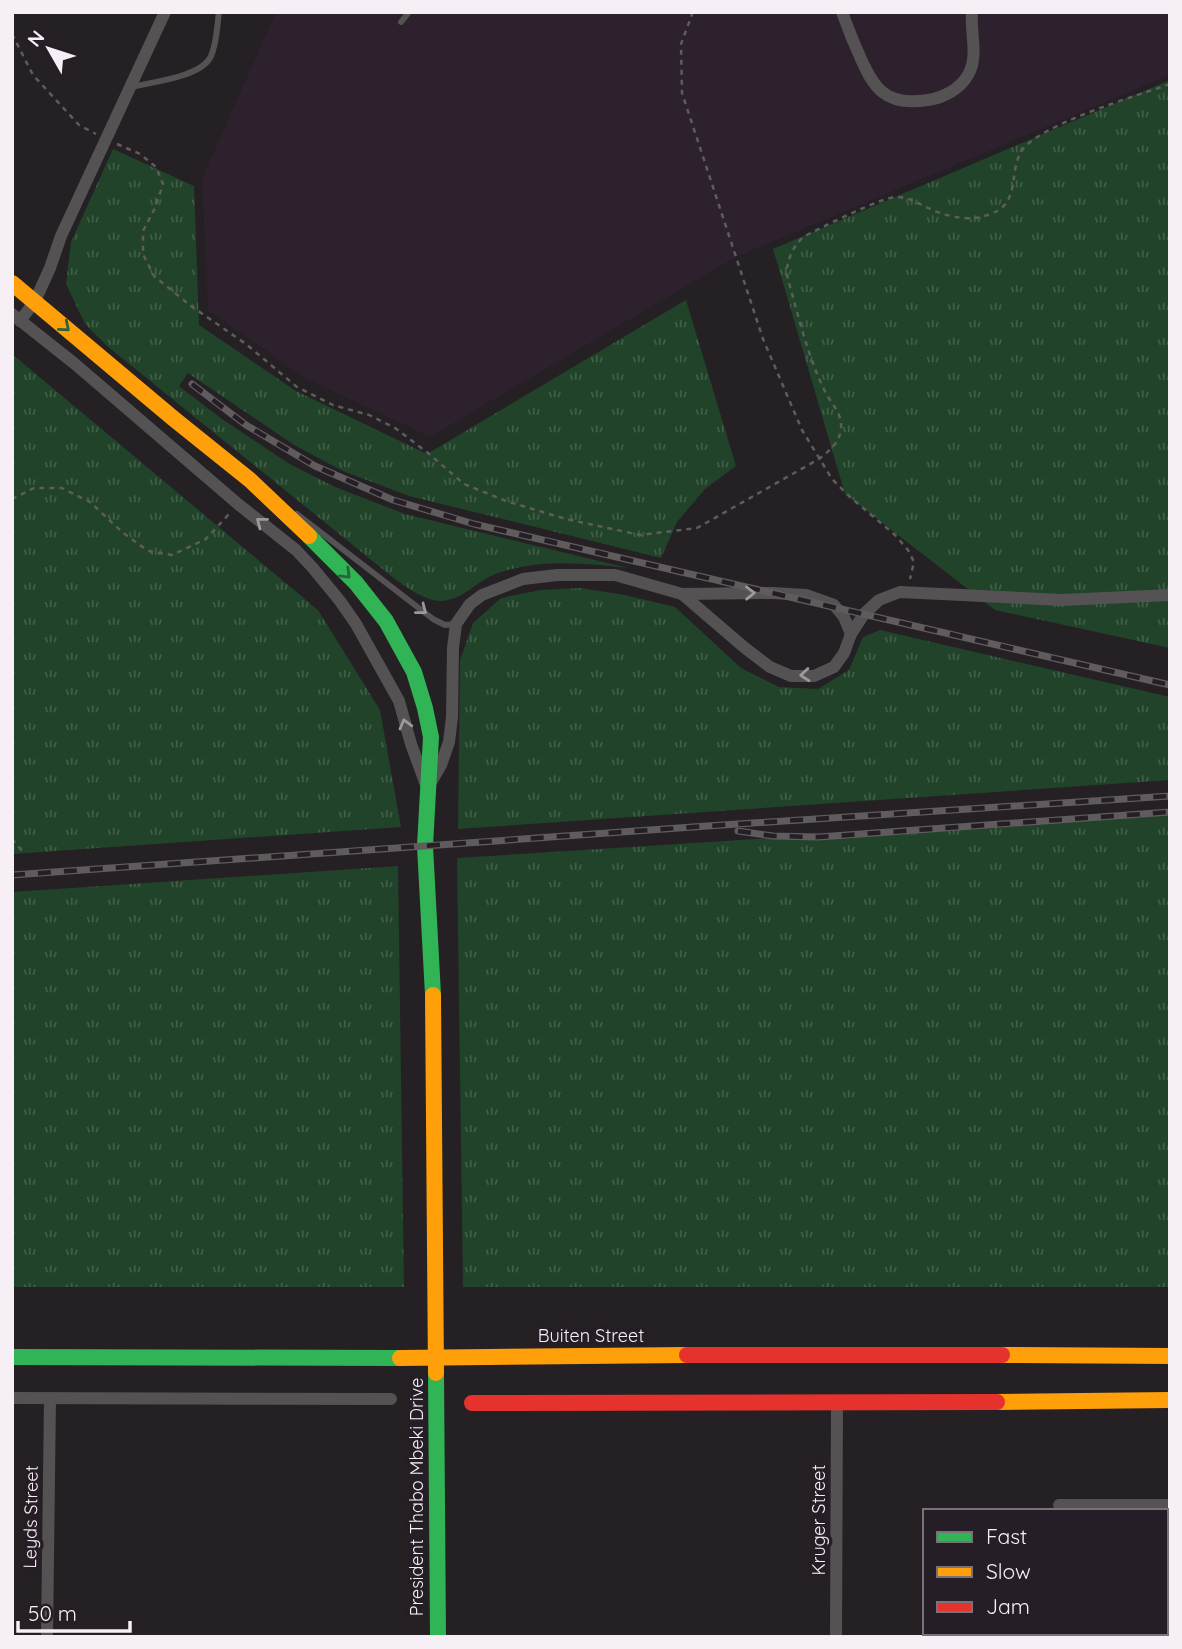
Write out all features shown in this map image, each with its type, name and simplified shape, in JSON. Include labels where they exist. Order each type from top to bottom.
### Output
[{"type":"street","points":[[165,12],[61,236],[35,301],[16,318],[75,363],[238,504],[296,550],[356,624],[399,701],[427,788]]},
{"type":"street","points":[[842,12],[867,74],[879,91],[896,100],[913,103],[947,94],[968,76],[973,62],[972,12]]},
{"type":"street","name":"President Thabo Mbeki Drive","points":[[12,283],[250,480],[356,583],[386,621],[414,672],[430,737],[425,846],[434,1017],[438,1637]]},
{"type":"street","points":[[427,788],[442,765],[449,742],[456,624],[470,604],[482,595],[523,579],[556,575],[615,575],[682,594],[806,595],[834,605],[844,617],[851,634]]},
{"type":"street","points":[[682,594],[770,667],[791,676],[814,676],[834,667],[864,614],[879,600],[900,592],[1062,600],[1170,595]]},
{"type":"street","name":"Buiten Street","points":[[12,1357],[861,1354],[1170,1356]]},
{"type":"street","points":[[12,1398],[391,1399]]},
{"type":"street","name":"Leyds Street","points":[[47,1637],[50,1398]]},
{"type":"street","points":[[472,1403],[1170,1400]]},
{"type":"street","name":"Kruger Street","points":[[836,1637],[837,1403]]},
{"type":"street","points":[[1059,1505],[1170,1505]]},
{"type":"lane","points":[[131,87],[190,74],[201,67],[212,53],[219,12]]},
{"type":"lane","points":[[401,22],[409,12]]},
{"type":"lane","points":[[174,419],[433,619],[445,625],[456,624]]},
{"type":"path","points":[[693,12],[681,44],[682,93],[763,339],[802,430],[832,479],[908,550],[914,562],[910,579],[900,592]]},
{"type":"path","points":[[12,34],[33,75],[79,125],[140,153],[156,167],[163,184],[143,231],[143,254],[154,276],[191,306],[246,344],[297,387],[333,405],[369,415],[395,428],[464,484],[506,502],[566,519],[640,535],[697,528],[819,459],[836,444],[841,428],[840,415],[817,374],[786,271],[793,247],[803,237],[891,197],[908,198],[947,216],[971,219],[995,213],[1009,201],[1016,165],[1023,149],[1036,138],[1070,120],[1170,84]]},
{"type":"path","points":[[12,499],[34,488],[62,488],[90,502],[122,532],[148,551],[172,555],[206,539],[238,504]]},
{"type":"path","points":[[12,839],[24,853]]},
{"type":"shaded area","points":[[276,12],[1170,12],[1170,75],[736,257],[430,437],[305,378],[208,310],[202,178]]},
{"type":"green space","points":[[1170,80],[1170,648],[995,610],[845,494],[773,249]]},
{"type":"green space","points":[[113,149],[194,186],[199,325],[296,391],[427,454],[686,300],[736,466],[705,489],[677,522],[661,558],[409,496],[343,471],[294,445],[188,373],[179,386],[222,419],[288,463],[335,487],[405,514],[628,568],[579,564],[530,566],[498,573],[456,598],[440,601],[422,596],[396,580],[107,346],[85,324],[66,284],[71,242]]},
{"type":"green space","points":[[12,354],[318,610],[380,710],[401,827],[12,854]]},
{"type":"green space","points":[[580,588],[675,607],[741,668],[779,687],[818,689],[849,670],[863,637],[880,630],[1170,697],[1170,780],[458,829],[460,660],[473,623],[501,598],[540,590]]},
{"type":"green space","points":[[1170,813],[1170,1287],[463,1287],[457,858]]},
{"type":"green space","points":[[398,866],[404,1287],[12,1287],[12,892]]},
{"type":"railway","points":[[192,384],[246,425],[315,466],[393,500],[474,524],[1170,685]]},
{"type":"railway","points":[[12,875],[1170,796]]},
{"type":"railway","points":[[738,831],[773,836],[819,837],[1170,812]]},
{"type":"traffic: fast","points":[[309,536],[356,583],[386,621],[414,672],[425,708],[431,737],[425,846],[433,995]]},
{"type":"traffic: fast","points":[[12,1357],[400,1358]]},
{"type":"traffic: fast","points":[[436,1373],[438,1637]]},
{"type":"traffic: slow","points":[[12,283],[250,480],[309,536]]},
{"type":"traffic: slow","points":[[433,995],[436,1373]]},
{"type":"traffic: slow","points":[[400,1358],[687,1355]]},
{"type":"traffic: slow","points":[[1002,1355],[1170,1356]]},
{"type":"traffic: slow","points":[[997,1402],[1170,1400]]},
{"type":"traffic: jam","points":[[687,1355],[1002,1355]]},
{"type":"traffic: jam","points":[[472,1403],[997,1402]]}]
